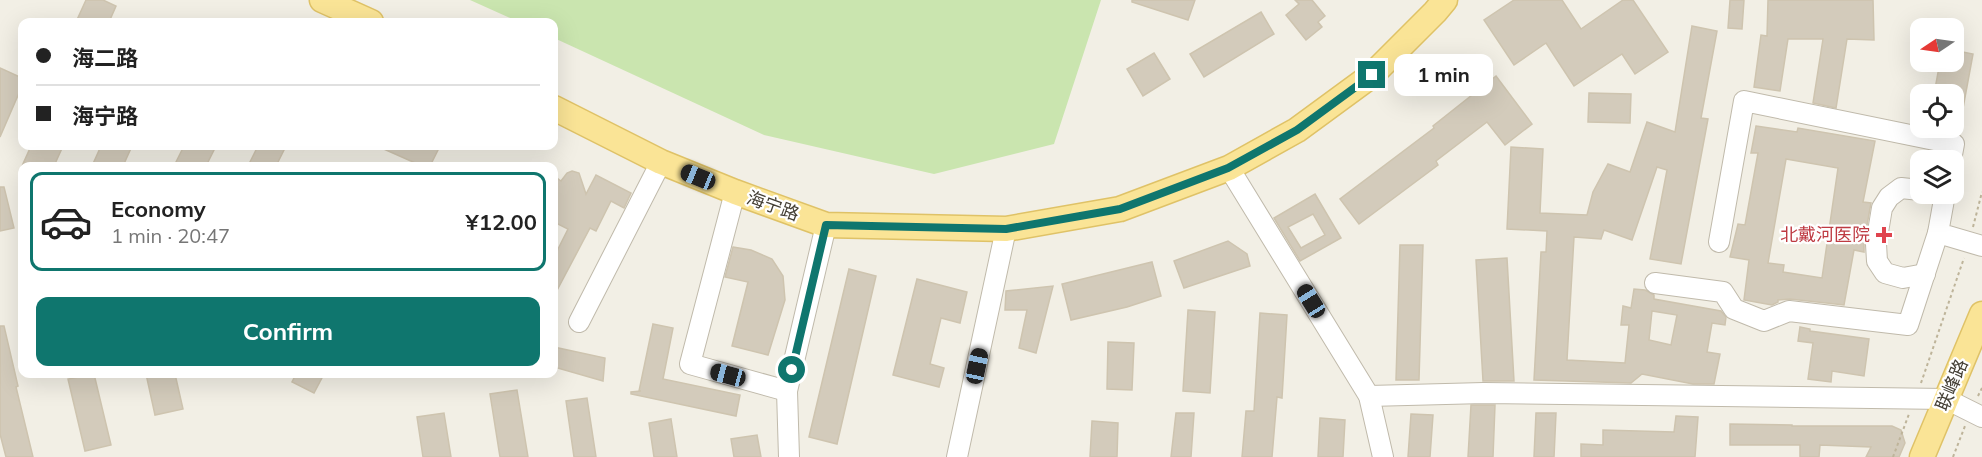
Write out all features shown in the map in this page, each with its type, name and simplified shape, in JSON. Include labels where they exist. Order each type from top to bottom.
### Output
[{"type":"main road","points":[[322,0],[361,18]]},
{"type":"main road","name":"海宁路","points":[[558,110],[661,162],[826,225],[1006,229],[1120,209],[1228,168],[1297,130],[1372,75],[1435,12],[1444,0]]},
{"type":"main road","name":"联峰路","points":[[1922,457],[1982,314]]},
{"type":"street","points":[[1719,242],[1744,101],[1954,144],[1953,150]]},
{"type":"street","points":[[579,322],[661,162]]},
{"type":"street","points":[[1228,168],[1370,396],[1383,457]]},
{"type":"street","points":[[1910,189],[1901,188],[1889,197],[1882,208],[1876,244],[1877,261],[1885,273],[1903,278],[1925,274]]},
{"type":"street","points":[[735,192],[690,364],[787,391]]},
{"type":"street","points":[[1655,283],[1723,292],[1734,309],[1764,321],[1789,311],[1908,325],[1938,232],[1943,204]]},
{"type":"street","points":[[789,457],[787,391],[826,225]]},
{"type":"street","points":[[957,457],[1006,229]]},
{"type":"street","points":[[1938,232],[1976,244]]},
{"type":"street","points":[[1370,396],[1484,393],[1946,399],[1982,417]]},
{"type":"path","points":[[1893,457],[1976,244],[1982,192]]},
{"type":"green space","points":[[470,0],[1101,0],[1054,144],[934,174],[764,135],[558,40],[558,18],[510,18]]},
{"type":"building","points":[[86,0],[103,0],[116,6],[111,18],[78,18]]},
{"type":"building","points":[[1132,0],[1195,0],[1188,20],[1132,2]]},
{"type":"building","points":[[1295,0],[1312,0],[1325,16],[1318,22],[1322,27],[1306,40],[1286,15],[1299,4]]},
{"type":"building","points":[[1514,0],[1562,0],[1581,29],[1623,0],[1633,0],[1668,52],[1635,74],[1622,54],[1574,86],[1546,43],[1514,65],[1484,20]]},
{"type":"building","points":[[1730,0],[1744,0],[1742,29],[1728,28]]},
{"type":"building","points":[[1768,0],[1873,0],[1874,40],[1847,39],[1836,108],[1813,103],[1823,39],[1788,39],[1780,91],[1754,87],[1761,35],[1767,36]]},
{"type":"building","points":[[1261,12],[1274,34],[1204,77],[1190,54]]},
{"type":"building","points":[[1692,26],[1717,31],[1701,118],[1708,119],[1681,264],[1650,259],[1667,170],[1657,167],[1632,240],[1604,230],[1601,239],[1574,237],[1567,360],[1625,363],[1629,325],[1621,325],[1623,306],[1631,308],[1634,289],[1645,290],[1654,295],[1654,299],[1721,311],[1726,317],[1725,325],[1712,323],[1707,352],[1720,354],[1714,384],[1693,384],[1642,374],[1631,383],[1534,380],[1541,252],[1546,252],[1547,231],[1507,229],[1511,147],[1543,149],[1540,213],[1587,215],[1593,192],[1608,164],[1630,172],[1647,122],[1675,132]],"holes":[[[1652,311],[1677,315],[1671,345],[1649,340]]]},
{"type":"building","points":[[1964,52],[1973,54],[1964,103],[1964,84],[1936,84],[1938,72],[1964,72]]},
{"type":"building","points":[[1154,53],[1170,79],[1143,96],[1127,69]]},
{"type":"building","points":[[0,68],[18,76],[18,95],[0,137]]},
{"type":"building","points":[[1496,76],[1532,124],[1505,145],[1487,122],[1436,161],[1438,165],[1359,224],[1340,199],[1434,128],[1433,126]]},
{"type":"building","points":[[1589,93],[1631,94],[1630,123],[1588,122]]},
{"type":"building","points":[[1756,126],[1797,132],[1798,128],[1875,141],[1863,202],[1871,203],[1864,252],[1854,250],[1844,305],[1790,299],[1778,300],[1772,305],[1744,300],[1749,260],[1730,257],[1738,224],[1745,225],[1758,153],[1751,153]],"holes":[[[1786,159],[1838,168],[1822,278],[1783,272],[1784,265],[1768,263]]]},
{"type":"building","points":[[29,150],[61,150],[56,162],[24,162]]},
{"type":"building","points":[[99,150],[130,150],[125,162],[94,162]]},
{"type":"building","points":[[182,150],[214,150],[208,162],[176,162]]},
{"type":"building","points":[[256,150],[284,150],[278,162],[250,162]]},
{"type":"building","points":[[386,150],[438,150],[432,162],[413,162]]},
{"type":"building","points":[[572,171],[579,173],[586,194],[596,175],[631,193],[624,208],[611,201],[596,231],[590,228],[558,288],[558,249],[568,229],[558,224],[558,179],[561,181],[567,173]]},
{"type":"building","points":[[0,187],[4,187],[14,228],[0,231]]},
{"type":"building","points":[[1315,194],[1341,238],[1300,261],[1274,218]],"holes":[[[1313,214],[1325,235],[1301,248],[1288,227]]]},
{"type":"building","points":[[1228,241],[1247,254],[1250,266],[1184,288],[1174,261]]},
{"type":"building","points":[[1400,245],[1423,245],[1419,380],[1396,380]]},
{"type":"building","points":[[733,247],[751,250],[772,259],[783,276],[785,300],[768,355],[732,346],[748,282],[725,277]]},
{"type":"building","points":[[1507,258],[1514,381],[1483,381],[1476,260]]},
{"type":"building","points":[[1152,262],[1161,296],[1127,307],[1071,320],[1062,284]]},
{"type":"building","points":[[849,269],[876,276],[837,444],[809,437]]},
{"type":"building","points":[[917,279],[967,292],[960,323],[941,318],[930,364],[944,368],[939,387],[893,375]]},
{"type":"building","points":[[1053,286],[1036,353],[1019,348],[1027,310],[1005,310],[1006,291]]},
{"type":"building","points":[[1188,310],[1215,312],[1210,393],[1183,391]]},
{"type":"building","points":[[1260,313],[1287,315],[1282,398],[1277,397],[1272,457],[1242,457],[1246,411],[1254,411]]},
{"type":"building","points":[[653,324],[673,328],[663,379],[740,395],[736,416],[631,394],[631,392],[641,391],[639,391]]},
{"type":"building","points":[[0,326],[4,326],[33,457],[6,457],[0,434]]},
{"type":"building","points":[[1800,327],[1810,329],[1810,331],[1869,339],[1864,376],[1832,371],[1831,382],[1808,379],[1813,343],[1798,341]]},
{"type":"building","points":[[1108,342],[1134,343],[1132,390],[1107,389]]},
{"type":"building","points":[[558,348],[605,358],[603,381],[558,368]]},
{"type":"building","points":[[95,378],[111,445],[85,451],[68,379]]},
{"type":"building","points":[[147,378],[176,378],[183,409],[155,415]]},
{"type":"building","points":[[294,378],[322,378],[314,393],[292,382]]},
{"type":"building","points":[[517,390],[528,457],[500,457],[490,394]]},
{"type":"building","points":[[587,398],[596,457],[574,457],[566,401]]},
{"type":"building","points":[[1471,405],[1495,405],[1493,457],[1468,457]]},
{"type":"building","points":[[444,413],[451,457],[423,457],[417,417]]},
{"type":"building","points":[[1176,413],[1194,413],[1191,457],[1171,457]]},
{"type":"building","points":[[1536,413],[1556,413],[1554,457],[1534,457]]},
{"type":"building","points":[[1411,414],[1433,415],[1430,457],[1408,457]]},
{"type":"building","points":[[1676,416],[1698,417],[1695,457],[1581,457],[1581,444],[1603,445],[1603,430],[1674,432]]},
{"type":"building","points":[[1320,418],[1345,420],[1343,457],[1318,457]]},
{"type":"building","points":[[671,419],[677,457],[654,457],[649,423]]},
{"type":"building","points":[[1092,421],[1118,423],[1117,457],[1090,457]]},
{"type":"building","points":[[1730,424],[1892,426],[1901,430],[1905,443],[1899,457],[1866,457],[1871,447],[1820,445],[1819,457],[1800,457],[1800,445],[1730,445]]},
{"type":"building","points":[[757,435],[761,457],[734,457],[731,439]]},
{"type":"place","name":"北戴河医院","points":[[1884,235]]},
{"type":"route","points":[[792,370],[826,225],[1006,229],[1120,209],[1228,168],[1297,130],[1372,75]]}]
